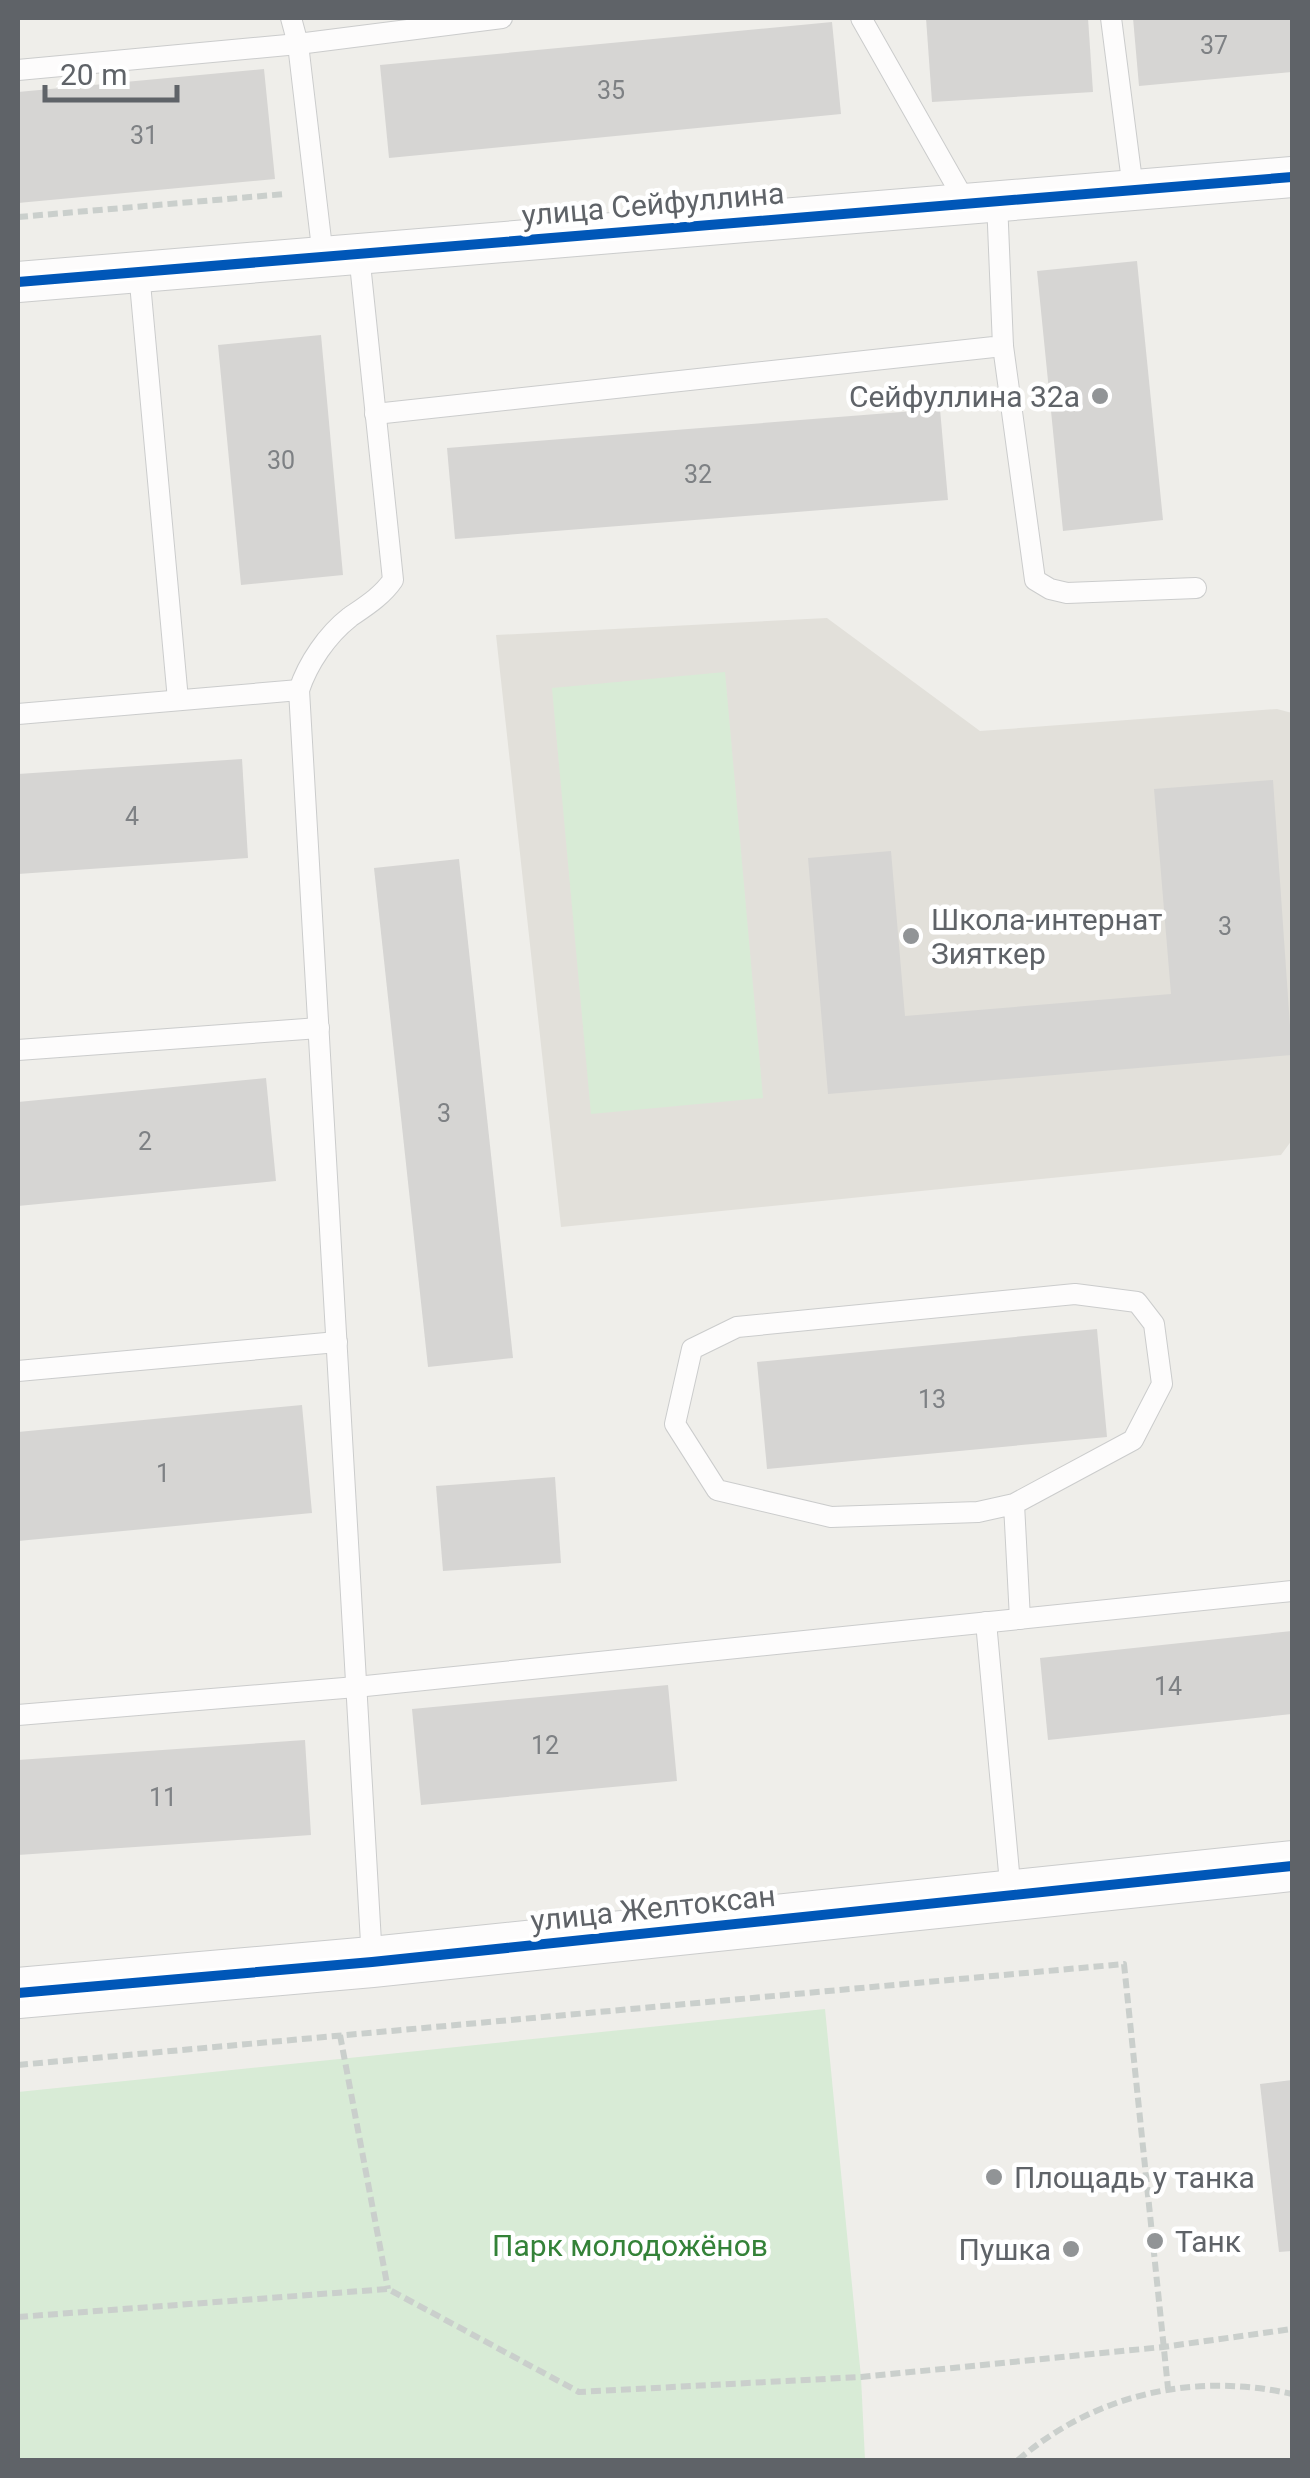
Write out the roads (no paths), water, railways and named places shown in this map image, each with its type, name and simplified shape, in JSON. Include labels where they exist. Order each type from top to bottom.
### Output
[{"type":"street","name":"улица Сейфуллина","points":[[18,282],[1292,176]]},
{"type":"street","name":"улица Желтоксан","points":[[18,1993],[372,1962],[1292,1866]]},
{"type":"lane","points":[[291,18],[298,44],[316,192],[341,255],[375,414],[393,580],[386,591],[345,621],[307,666],[299,690],[372,1962]]},
{"type":"lane","points":[[18,70],[298,44],[502,18]]},
{"type":"lane","points":[[861,18],[981,202],[1036,580],[1067,593],[1196,588]]},
{"type":"lane","points":[[1112,18],[1133,189]]},
{"type":"lane","points":[[139,272],[178,700]]},
{"type":"lane","points":[[375,414],[1003,346]]},
{"type":"lane","points":[[18,714],[299,690]]},
{"type":"lane","points":[[18,1050],[319,1028]]},
{"type":"lane","points":[[1075,1294],[1137,1302],[1154,1324],[1162,1384],[1133,1440],[1014,1504],[978,1512],[831,1517],[717,1490],[675,1424],[692,1349],[737,1327],[1075,1294]]},
{"type":"lane","points":[[18,1370],[337,1342]]},
{"type":"lane","points":[[1014,1504],[1020,1619]]},
{"type":"lane","points":[[18,1716],[356,1687],[1292,1591]]},
{"type":"lane","points":[[986,1622],[1012,1896]]},
{"type":"place","name":"Сейфуллина 32а","points":[[1100,396]]},
{"type":"place","name":"Школа-интернат Зияткер","points":[[911,936]]},
{"type":"place","name":"Площадь у танка","points":[[994,2177]]},
{"type":"place","name":"Танк","points":[[1155,2241]]},
{"type":"place","name":"Пушка","points":[[1071,2249]]},
{"type":"park label","name":"Парк молодожёнов","points":[[630,2245]]}]
